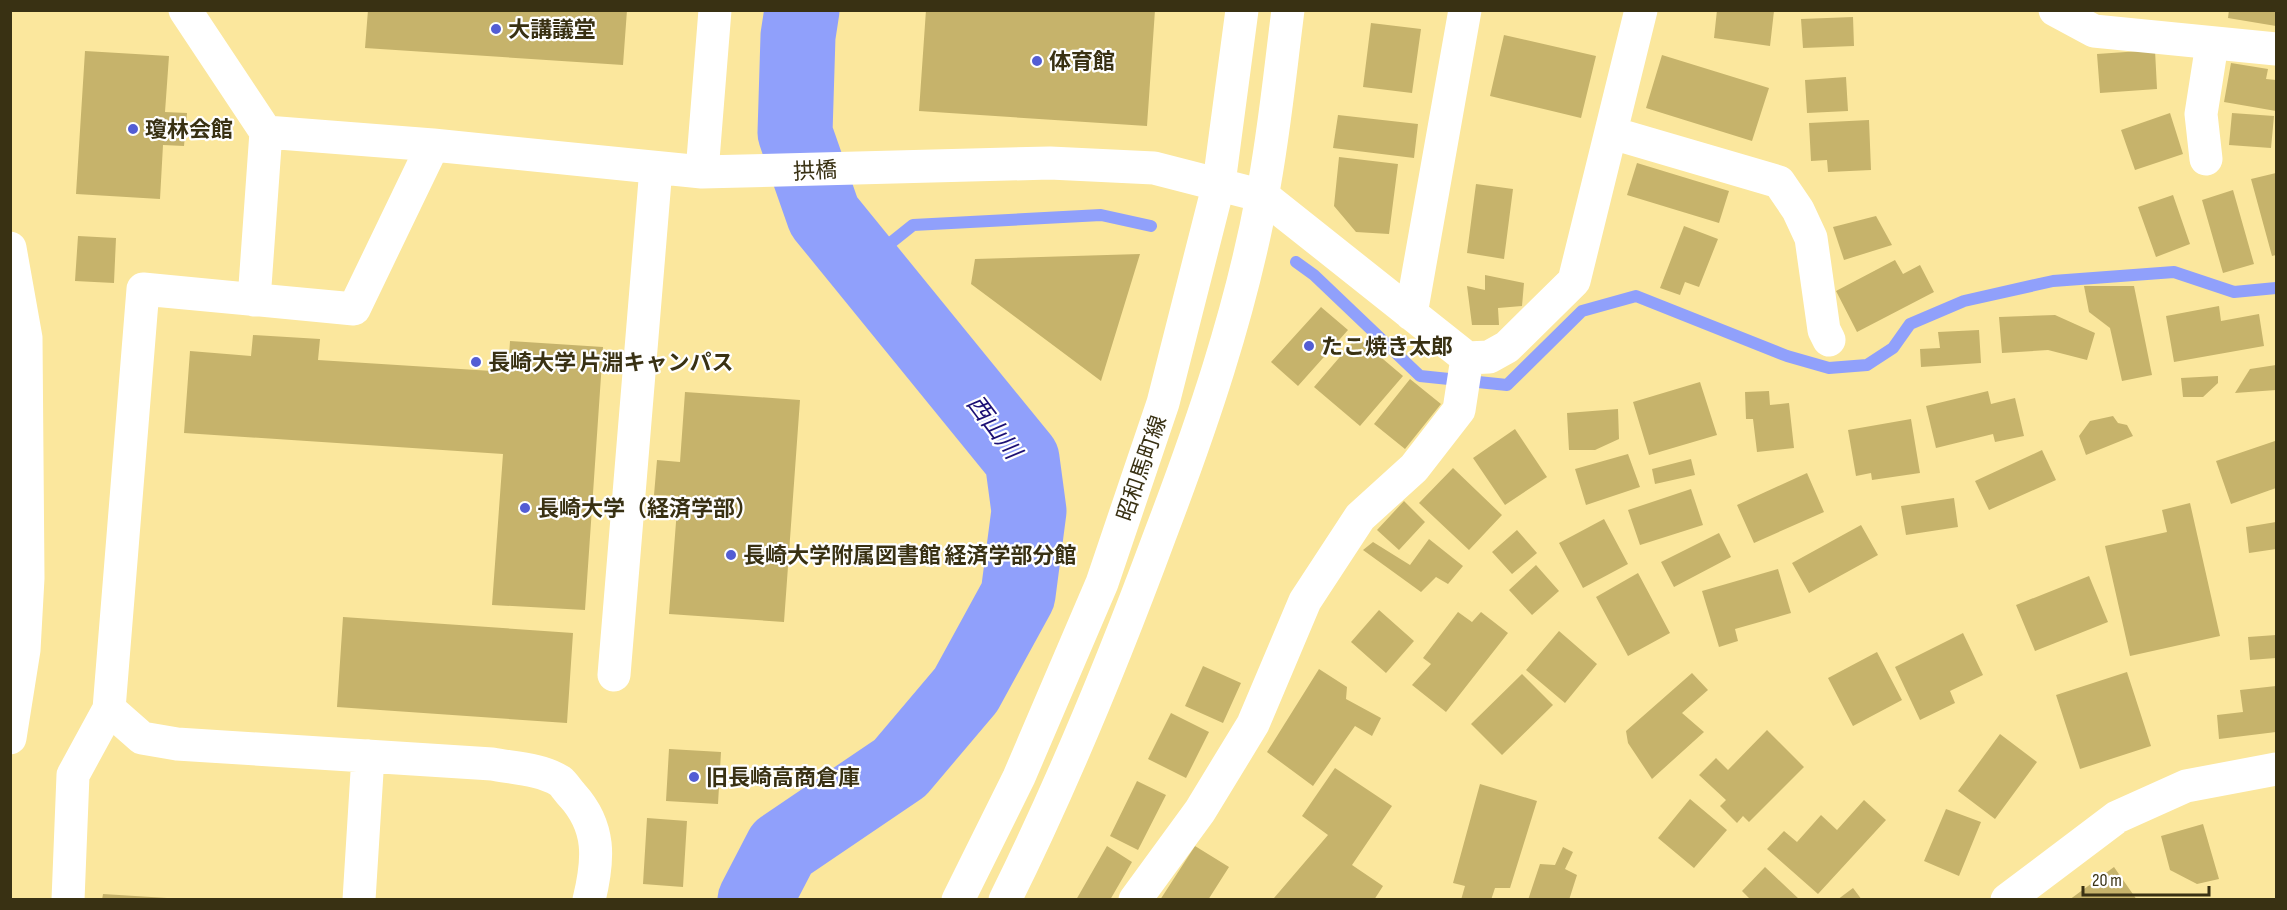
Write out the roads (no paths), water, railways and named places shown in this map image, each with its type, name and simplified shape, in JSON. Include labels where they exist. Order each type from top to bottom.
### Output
[{"type":"street","points":[[185,10],[266,132],[254,300]]},
{"type":"street","points":[[702,172],[715,10]]},
{"type":"street","name":"昭和馬町線","points":[[958,900],[1019,777],[1102,583],[1163,403],[1219,183],[1242,10]]},
{"type":"street","name":"昭和馬町線","points":[[1005,900],[1055,799],[1137,597],[1206,413],[1237,307],[1263,196],[1288,10]]},
{"type":"street","points":[[1411,314],[1465,10]]},
{"type":"street","points":[[2055,10],[2094,31],[2277,50]]},
{"type":"street","points":[[1466,368],[1507,346],[1574,281],[1612,133],[1635,14]]},
{"type":"street","points":[[2206,159],[2201,114],[2212,44]]},
{"type":"street","name":"拱橋","points":[[266,132],[432,145],[702,172],[757,173],[1050,163],[1154,168],[1263,196]]},
{"type":"street","points":[[1612,133],[1779,183],[1798,210],[1811,237],[1824,330],[1830,340]]},
{"type":"street","points":[[68,900],[73,775],[109,709],[143,289],[354,309],[432,145]]},
{"type":"street","points":[[614,675],[656,168]]},
{"type":"street","points":[[1263,196],[1411,314],[1466,368]]},
{"type":"street","points":[[10,248],[26,338],[28,578],[24,650],[10,738]]},
{"type":"street","points":[[1135,900],[1200,811],[1253,724],[1305,601],[1360,517],[1414,468],[1459,410],[1466,368]]},
{"type":"street","points":[[109,709],[142,738],[177,744],[492,764],[532,771],[560,781],[583,807],[591,821],[596,840],[596,874],[589,900]]},
{"type":"street","points":[[359,900],[368,756]]},
{"type":"street","points":[[2007,900],[2117,817],[2186,786],[2277,769]]},
{"type":"waterway","name":"西山川","points":[[755,900],[782,848],[900,768],[966,690],[1018,595],[1029,511],[1022,459],[824,216],[795,133],[798,36],[802,10]]},
{"type":"waterway","points":[[863,265],[913,225],[1101,215],[1151,226]]},
{"type":"waterway","points":[[1296,262],[1314,275],[1420,376],[1507,385],[1582,311],[1636,296],[1787,356],[1829,368],[1867,365],[1893,348],[1910,324],[1964,301],[2053,281],[2174,272],[2234,292],[2276,288]]},
{"type":"place","name":"大講議堂","points":[[496,29]]},
{"type":"place","name":"体育館","points":[[1037,61]]},
{"type":"place","name":"瓊林会館","points":[[133,129]]},
{"type":"place","name":"たこ焼き太郎","points":[[1309,346]]},
{"type":"place","name":"長崎大学 片淵キャンパス","points":[[476,362]]},
{"type":"place","name":"長崎大学（経済学部）","points":[[525,508]]},
{"type":"place","name":"長崎大学附属図書館 経済学部分館","points":[[731,555]]},
{"type":"place","name":"旧長崎高商倉庫","points":[[694,777]]}]
